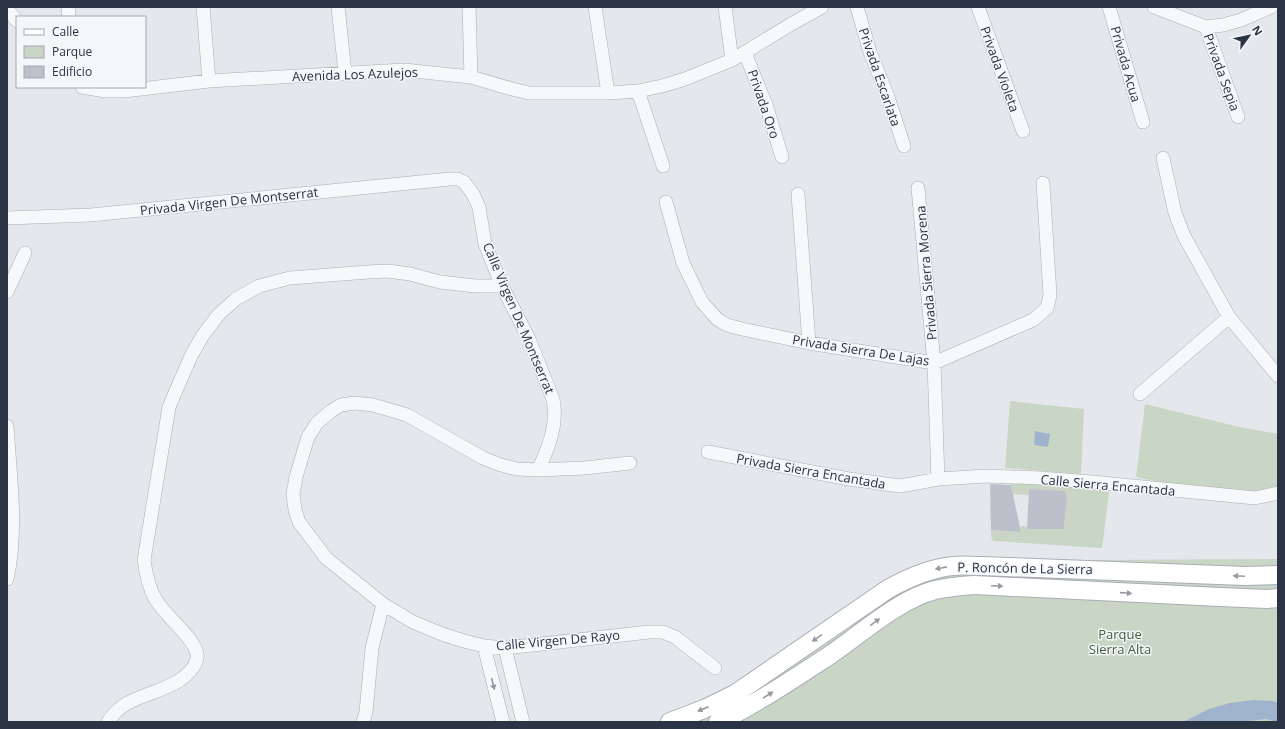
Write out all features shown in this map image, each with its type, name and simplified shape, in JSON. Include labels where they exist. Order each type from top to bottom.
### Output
[{"type":"street","points":[[203,7],[209,81]]},
{"type":"street","points":[[338,7],[345,73]]},
{"type":"street","points":[[469,7],[471,77]]},
{"type":"street","points":[[595,7],[608,93]]},
{"type":"street","points":[[725,7],[732,60]]},
{"type":"street","name":"Avenida Los Azulejos","points":[[88,88],[105,91],[124,91],[209,81],[404,70],[471,77],[529,93],[608,93],[638,91],[685,79],[732,60],[822,7]]},
{"type":"street","name":"Privada Escarlata","points":[[857,7],[870,52],[888,97],[904,146]]},
{"type":"street","name":"Privada Violeta","points":[[978,7],[1023,131]]},
{"type":"street","name":"Privada Acua","points":[[1109,7],[1142,122]]},
{"type":"street","points":[[1154,7],[1206,27],[1223,25],[1241,20],[1271,7]]},
{"type":"street","points":[[7,9],[16,20]]},
{"type":"street","name":"Privada Sepia","points":[[1206,27],[1238,117]]},
{"type":"street","name":"Privada Oro","points":[[745,53],[766,105],[782,156]]},
{"type":"street","points":[[638,91],[663,166]]},
{"type":"street","points":[[1163,158],[1175,213],[1184,236],[1229,317],[1278,376]]},
{"type":"street","name":"Privada Virgen De Montserrat","points":[[7,218],[91,215],[450,179]]},
{"type":"street","name":"Calle Virgen De Montserrat","points":[[450,179],[464,182],[473,194],[479,207],[485,244],[502,286],[529,339],[554,399],[554,428],[549,447],[538,470]]},
{"type":"street","name":"Privada Sierra De Lajas","points":[[666,202],[685,268],[702,302],[717,319],[727,325],[742,329],[809,343],[934,363],[1033,320],[1047,308],[1050,295],[1043,183]]},
{"type":"street","name":"Privada Sierra Morena","points":[[918,188],[934,363],[938,479]]},
{"type":"street","points":[[798,194],[809,343]]},
{"type":"street","points":[[7,292],[25,253]]},
{"type":"street","points":[[108,722],[113,713],[124,705],[178,681],[190,672],[196,661],[197,654],[193,645],[157,602],[146,575],[144,560],[169,407],[191,356],[202,335],[219,314],[236,299],[259,286],[290,278],[388,271],[410,274],[440,282],[475,286],[502,286]]},
{"type":"street","points":[[1140,394],[1229,317]]},
{"type":"street","name":"Calle Virgen De Rayo","points":[[630,463],[584,468],[538,470],[517,469],[483,458],[407,415],[373,405],[355,403],[341,405],[317,423],[308,437],[296,477],[293,494],[295,510],[299,522],[326,558],[383,604],[413,622],[442,634],[484,646],[505,648],[649,632],[663,632],[675,637],[715,668]]},
{"type":"street","points":[[7,426],[8,467],[12,503],[11,561],[7,579]]},
{"type":"street","name":"Privada Sierra Encantada","points":[[708,452],[849,480],[900,486],[938,479]]},
{"type":"street","name":"Calle Sierra Encantada","points":[[938,479],[987,476],[1040,478],[1255,498],[1278,493]]},
{"type":"street","name":"P. Roncón de La Sierra","points":[[670,722],[704,709],[735,694],[888,589],[904,580],[933,570],[954,566],[982,566],[1245,576],[1278,575]]},
{"type":"street","name":"P. Roncón de La Sierra","points":[[718,722],[759,700],[828,656],[889,612],[934,590],[974,585],[1212,597],[1278,598]]},
{"type":"street","points":[[363,722],[366,712],[372,648],[383,604]]},
{"type":"street","points":[[840,622],[852,639]]},
{"type":"street","points":[[484,646],[502,722]]},
{"type":"street","points":[[505,648],[523,722]]},
{"type":"green space","points":[[1010,401],[1084,409],[1081,474],[1005,468]]},
{"type":"green space","points":[[1145,404],[1235,426],[1278,434],[1278,489],[1264,493],[1190,489],[1136,477]]},
{"type":"green space","points":[[1009,479],[1110,485],[1102,548],[993,541],[991,530],[1020,531],[1021,526],[1064,529],[1067,496],[1064,492],[1029,489],[1029,495],[1013,494]]},
{"type":"green space","name":"Parque Sierra Alta","points":[[1278,559],[1278,722],[680,722],[726,707],[955,561]]},
{"type":"water","points":[[1035,431],[1050,434],[1048,447],[1034,445]]},
{"type":"water","points":[[1253,700],[1273,701],[1278,703],[1278,722],[1265,719],[1241,722],[1183,722],[1209,709],[1230,703]]},
{"type":"building","points":[[990,484],[1011,485],[1021,532],[991,530]]},
{"type":"building","points":[[1029,489],[1064,491],[1067,496],[1064,529],[1027,529]]}]
